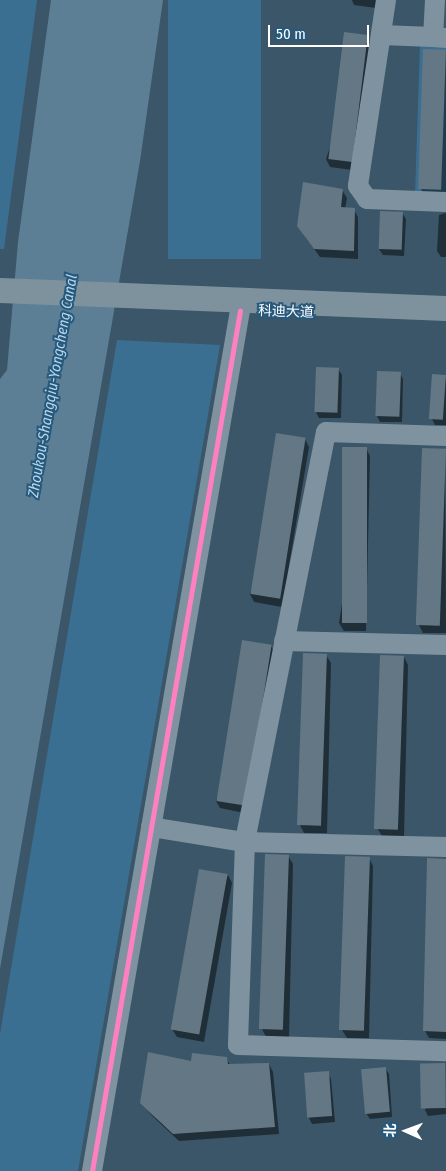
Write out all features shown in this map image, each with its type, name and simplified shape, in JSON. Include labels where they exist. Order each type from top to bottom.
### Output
[{"type":"main road","points":[[0,290],[127,301]]},
{"type":"main road","points":[[0,302],[127,301]]},
{"type":"main road","name":"科迪大道","points":[[127,301],[446,308]]},
{"type":"main road","name":"科迪大道","points":[[127,301],[240,310],[446,318]]},
{"type":"street","points":[[386,0],[358,186],[367,199],[446,202]]},
{"type":"street","points":[[381,35],[440,37],[435,0]]},
{"type":"street","points":[[92,1171],[240,310]]},
{"type":"street","points":[[446,436],[326,432],[245,842],[238,1045],[446,1051]]},
{"type":"street","points":[[284,641],[446,645]]},
{"type":"street","points":[[151,826],[245,842],[446,846]]},
{"type":"shaded area","points":[[0,0],[37,0],[4,249],[0,249]]},
{"type":"shaded area","points":[[168,0],[261,0],[261,259],[168,259]]},
{"type":"shaded area","points":[[420,44],[446,45],[446,196],[415,195]]},
{"type":"shaded area","points":[[117,340],[220,345],[78,1171],[0,1171],[0,1034]]},
{"type":"water","name":"Zhoukou-Shangqiu-Yongcheng Canal","points":[[51,0],[163,0],[140,161],[0,969],[0,379],[7,370],[18,242]]},
{"type":"building","points":[[344,32],[368,35],[352,162],[328,159]]},
{"type":"building","points":[[423,49],[446,50],[441,190],[418,189]]},
{"type":"building","points":[[303,182],[343,189],[341,207],[355,208],[354,251],[314,249],[297,226]]},
{"type":"building","points":[[380,211],[403,212],[402,250],[379,249]]},
{"type":"building","points":[[316,367],[339,368],[337,413],[314,412]]},
{"type":"building","points":[[377,371],[401,372],[399,417],[375,416]]},
{"type":"building","points":[[432,374],[446,375],[443,420],[429,419]]},
{"type":"building","points":[[276,433],[306,438],[280,599],[251,594]]},
{"type":"building","points":[[342,447],[367,447],[367,623],[342,623]]},
{"type":"building","points":[[422,448],[446,449],[440,626],[416,625]]},
{"type":"building","points":[[242,640],[272,645],[246,806],[217,801]]},
{"type":"building","points":[[303,653],[327,654],[321,826],[297,825]]},
{"type":"building","points":[[380,655],[404,656],[398,830],[374,829]]},
{"type":"building","points":[[265,854],[289,855],[283,1030],[259,1029]]},
{"type":"building","points":[[345,856],[370,857],[364,1031],[339,1030]]},
{"type":"building","points":[[427,858],[446,859],[446,1032],[423,1031]]},
{"type":"building","points":[[199,869],[228,874],[199,1035],[171,1030]]},
{"type":"building","points":[[148,1052],[191,1061],[192,1053],[227,1057],[228,1064],[269,1063],[275,1127],[173,1134],[140,1103]]},
{"type":"building","points":[[420,1063],[445,1063],[446,1108],[421,1108]]},
{"type":"building","points":[[386,1067],[390,1112],[365,1114],[361,1069]]},
{"type":"building","points":[[329,1071],[332,1116],[307,1118],[304,1073]]},
{"type":"cycle path","points":[[92,1171],[240,311]]}]
